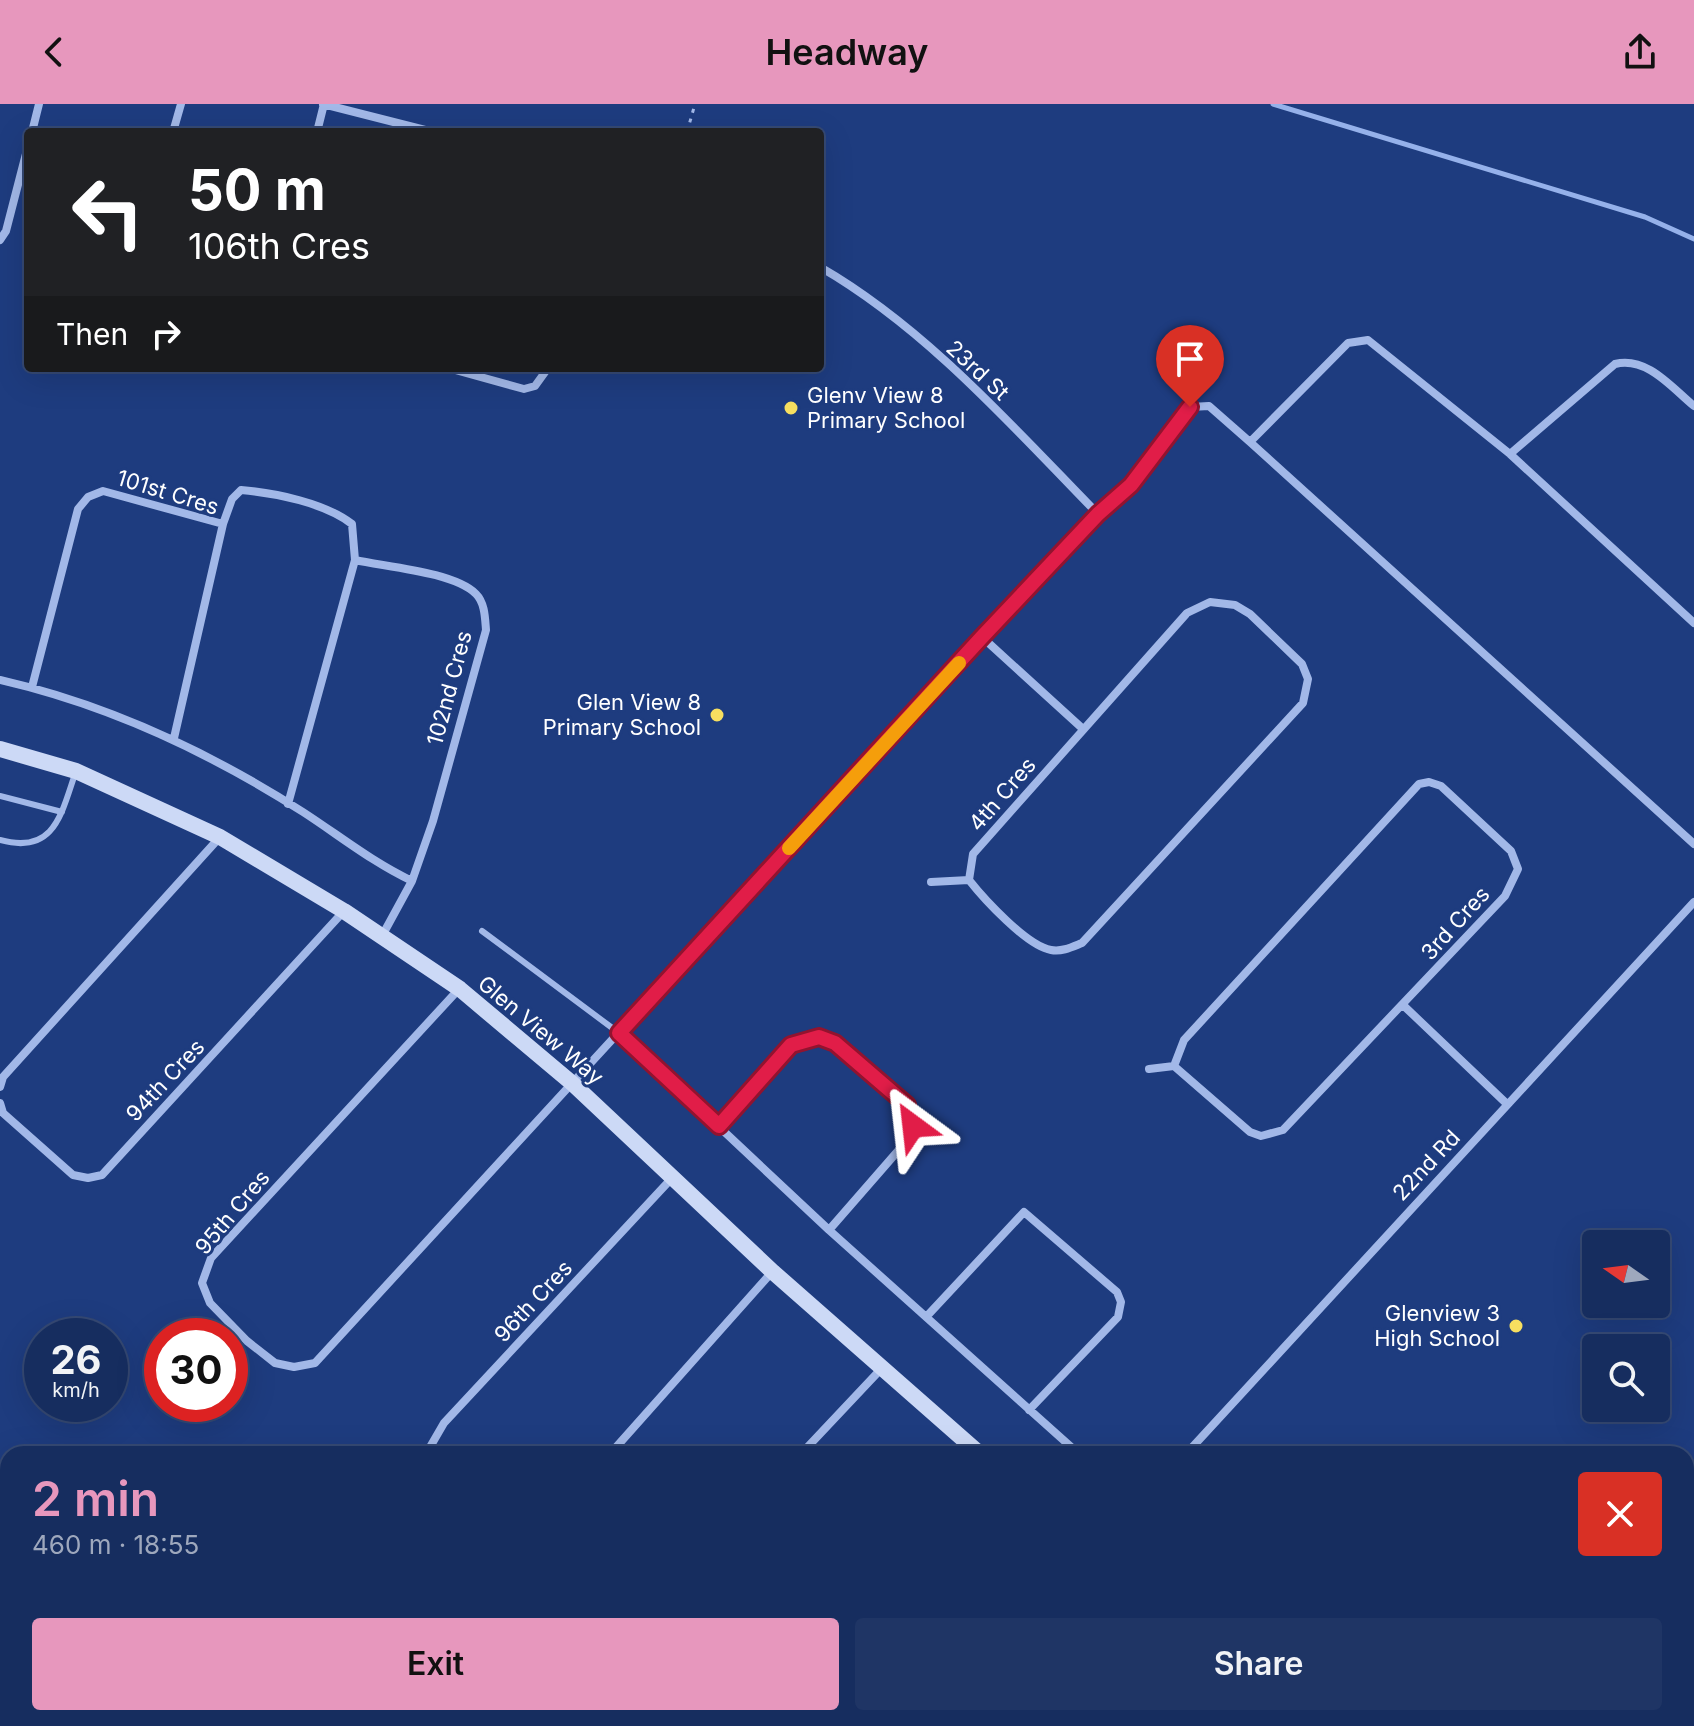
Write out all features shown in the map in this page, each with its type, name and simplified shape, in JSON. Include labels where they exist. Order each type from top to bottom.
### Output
[{"type":"street","points":[[33,128],[39,104]]},
{"type":"street","points":[[174,128],[181,104]]},
{"type":"street","points":[[318,128],[323,104],[417,128]]},
{"type":"street","points":[[0,240],[6,231],[24,161]]},
{"type":"street","name":"23rd St","points":[[824,270],[892,317],[985,399],[1098,514]]},
{"type":"street","points":[[1250,442],[1348,343],[1361,339],[1377,343],[1510,454],[1694,623]]},
{"type":"street","points":[[1510,454],[1615,364],[1634,362],[1648,368],[1694,406]]},
{"type":"street","points":[[462,372],[524,389],[535,386],[545,372]]},
{"type":"street","name":"95th Cres","points":[[460,989],[211,1258],[202,1283],[210,1303],[247,1341],[275,1363],[294,1367],[315,1363],[982,637],[1098,514],[1131,485],[1190,407],[1209,406],[1694,844]]},
{"type":"street","points":[[223,524],[232,499],[241,490],[338,513],[352,524],[355,560],[288,804]]},
{"type":"street","name":"101st Cres","points":[[32,687],[78,509],[88,497],[103,491],[223,524],[174,738]]},
{"type":"street","name":"102nd Cres","points":[[355,560],[460,582],[478,595],[484,609],[486,630],[433,821],[412,881],[382,936]]},
{"type":"street","name":"4th Cres","points":[[1210,602],[1235,605],[1250,614],[1302,664],[1308,679],[1306,694],[1296,713],[1082,943],[1065,950],[1051,950],[1035,944],[981,896],[969,880],[973,854],[1187,613],[1210,602]]},
{"type":"street","points":[[982,637],[1083,729]]},
{"type":"street","points":[[0,680],[32,687],[174,738],[288,804],[378,865],[412,881]]},
{"type":"street","name":"Glen View Way","points":[[0,749],[76,771],[220,837],[344,911],[460,989],[573,1084],[773,1272],[971,1446]]},
{"type":"street","name":"3rd Cres","points":[[1429,782],[1441,786],[1511,851],[1518,869],[1505,896],[1404,1006],[1283,1130],[1270,1136],[1250,1132],[1174,1066],[1184,1040],[1410,790],[1429,782]]},
{"type":"street","points":[[0,1087],[3,1077],[220,837]]},
{"type":"street","points":[[931,882],[969,880]]},
{"type":"street","name":"22nd Rd","points":[[1193,1446],[1694,902]]},
{"type":"street","name":"94th Cres","points":[[0,1103],[3,1113],[73,1175],[88,1178],[102,1175],[344,911]]},
{"type":"street","points":[[1404,1006],[1507,1104]]},
{"type":"street","points":[[619,1033],[829,1230],[1070,1446]]},
{"type":"street","points":[[719,1126],[791,1045],[819,1037],[835,1043],[907,1105],[913,1126],[904,1144],[829,1230]]},
{"type":"street","points":[[1149,1069],[1174,1066]]},
{"type":"street","name":"96th Cres","points":[[431,1446],[444,1423],[673,1177]]},
{"type":"street","points":[[927,1316],[1024,1212],[1117,1292],[1121,1302],[1118,1317],[1029,1410]]},
{"type":"street","points":[[617,1446],[773,1272]]},
{"type":"street","points":[[809,1446],[882,1368]]},
{"type":"lane","points":[[0,840],[14,844],[38,842],[59,823],[76,771]]},
{"type":"lane","points":[[0,796],[62,812]]},
{"type":"lane","points":[[482,931],[619,1033]]},
{"type":"path","points":[[688,128],[695,104]]},
{"type":"waterway","points":[[1273,104],[1645,217],[1694,239]]},
{"type":"slow traffic","points":[[789,848],[959,663]]},
{"type":"place","name":"Glenv View 8 Primary School","points":[[791,408]]},
{"type":"place","name":"Glen View 8 Primary School","points":[[717,715]]},
{"type":"place","name":"Glenview 3 High School","points":[[1516,1326]]},
{"type":"route","points":[[913,1126],[907,1105],[835,1043],[819,1037],[791,1045],[719,1126],[619,1033],[982,637],[1098,514],[1131,485],[1190,407]]}]
